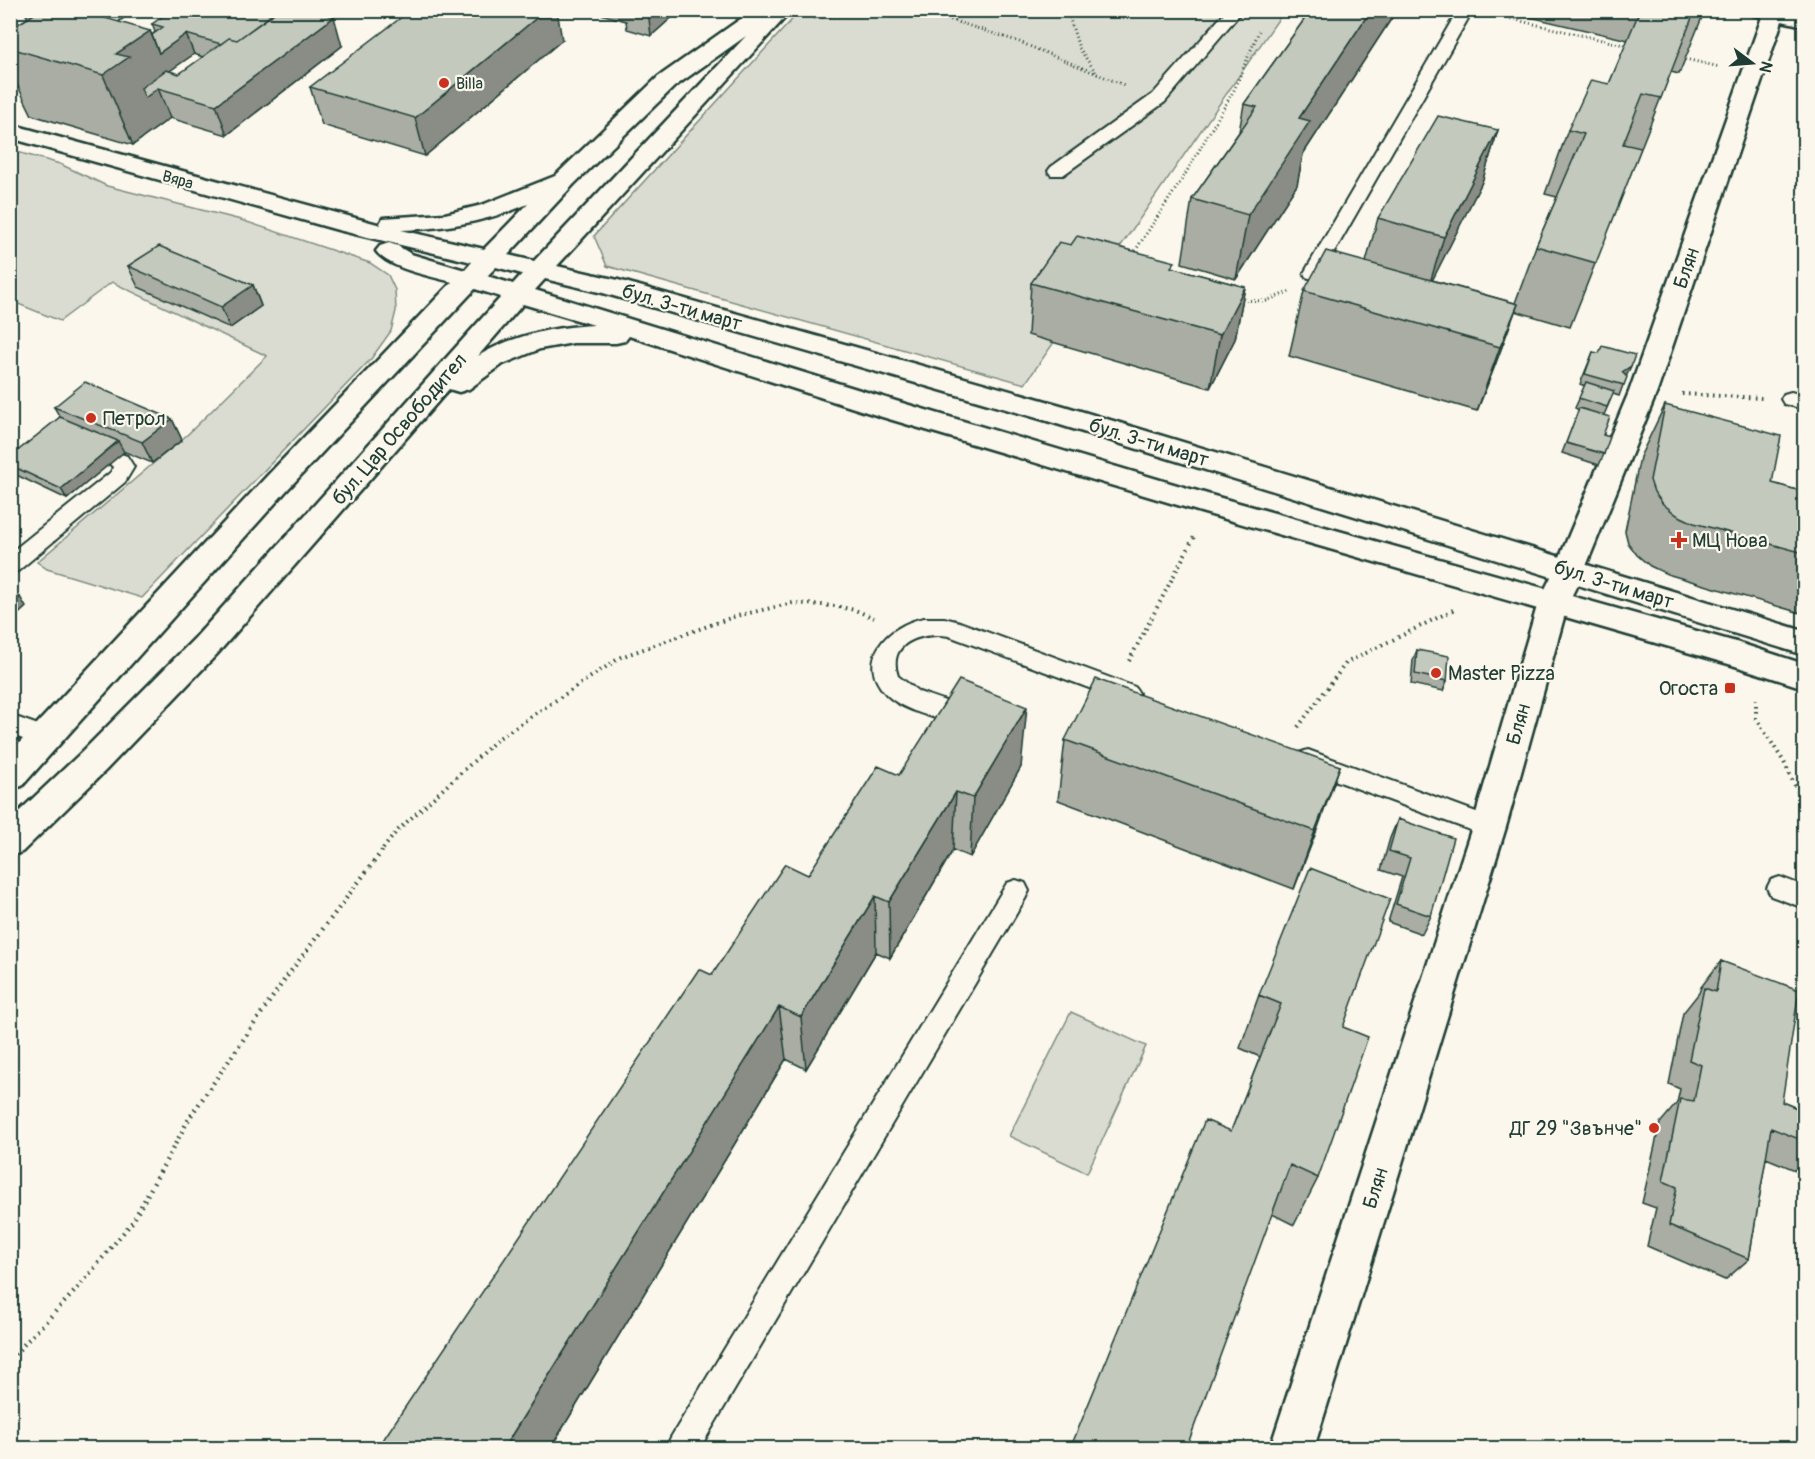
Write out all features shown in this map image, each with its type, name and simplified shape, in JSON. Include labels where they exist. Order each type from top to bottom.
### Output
[{"type":"street","name":"бул. Цар Освободител","points":[[10,776],[277,483],[565,179],[666,82],[782,10]]},
{"type":"street","points":[[1770,12],[1804,20]]},
{"type":"street","name":"Блян","points":[[1292,1449],[1489,827],[1561,586],[1642,392],[1770,12]]},
{"type":"street","name":"бул. Цар Освободител","points":[[10,842],[94,761],[206,646],[377,456],[540,269],[766,21]]},
{"type":"street","name":"Вяра","points":[[10,131],[347,225],[489,258]]},
{"type":"street","points":[[347,225],[445,221],[490,211],[565,179]]},
{"type":"street","name":"Вяра","points":[[347,225],[402,259],[519,294]]},
{"type":"street","name":"бул. 3-ти март","points":[[489,258],[621,290],[1054,412],[1370,511],[1752,659],[1804,676]]},
{"type":"street","name":"бул. 3-ти март","points":[[519,294],[889,409],[1211,505],[1499,587],[1561,586],[1804,643]]},
{"type":"street","points":[[377,456],[465,377],[491,358],[518,345],[566,334],[597,333],[682,343]]},
{"type":"lane","points":[[76,43],[126,10]]},
{"type":"lane","points":[[1057,171],[1159,98],[1236,10]]},
{"type":"lane","points":[[1358,287],[1313,273],[1466,10]]},
{"type":"lane","points":[[10,86],[56,57]]},
{"type":"lane","points":[[10,565],[80,499],[118,477],[124,467],[120,461],[115,459]]},
{"type":"lane","points":[[992,728],[906,696],[895,688],[887,678],[884,666],[886,653],[893,641],[905,632],[920,627],[952,628],[1148,701]]},
{"type":"lane","points":[[10,724],[46,738]]},
{"type":"lane","points":[[1281,750],[1489,827]]},
{"type":"lane","points":[[1780,888],[1804,897]]},
{"type":"lane","points":[[682,1449],[1016,891]]},
{"type":"path","points":[[766,21],[903,10]]},
{"type":"path","points":[[920,10],[1017,42],[1159,98]]},
{"type":"path","points":[[1067,10],[1079,48],[1097,75]]},
{"type":"path","points":[[1488,13],[1632,47]]},
{"type":"path","points":[[1131,260],[1234,90],[1262,21]]},
{"type":"path","points":[[1233,299],[1253,302],[1284,297],[1313,273]]},
{"type":"path","points":[[1642,392],[1798,401]]},
{"type":"path","points":[[1115,688],[1211,505]]},
{"type":"path","points":[[1281,750],[1346,663],[1499,587]]},
{"type":"path","points":[[10,1359],[77,1289],[133,1221],[190,1117],[285,979],[397,831],[499,738],[621,657],[736,616],[793,603],[835,606],[855,610],[905,632]]},
{"type":"path","points":[[1752,659],[1756,689],[1756,718],[1784,762],[1804,805]]},
{"type":"shaded area","points":[[800,11],[1284,11],[1025,384],[607,266],[594,236]]},
{"type":"shaded area","points":[[10,150],[60,164],[107,186],[241,220],[370,263],[388,275],[395,290],[396,311],[391,331],[371,359],[142,598],[47,569],[37,562],[188,434],[267,356],[112,282],[60,321],[11,301]]},
{"type":"shaded area","points":[[1071,1012],[1146,1046],[1087,1173],[1009,1136]]},
{"type":"building","points":[[29,10],[78,10],[150,31],[116,54],[129,57],[103,75],[10,48],[10,37],[14,35],[10,34],[10,29],[33,15],[25,13]]},
{"type":"building","points":[[172,10],[256,10],[272,15],[237,40],[229,38],[221,44],[186,34],[159,53],[152,35],[163,27],[152,24]]},
{"type":"building","points":[[278,10],[310,10],[334,17],[216,105],[158,88],[145,98],[141,88],[166,70],[179,74],[229,38],[237,40]]},
{"type":"building","points":[[411,10],[546,10],[415,118],[310,87]]},
{"type":"building","points":[[1311,10],[1371,10],[1299,118],[1310,121],[1248,215],[1192,199],[1257,107],[1244,104]]},
{"type":"building","points":[[1640,10],[1695,10],[1661,98],[1643,94],[1623,144],[1641,148],[1596,263],[1536,246],[1584,134],[1568,130],[1591,80],[1609,84]]},
{"type":"building","points":[[1438,116],[1498,130],[1444,237],[1378,218]]},
{"type":"building","points":[[1077,236],[1175,262],[1171,267],[1245,287],[1220,335],[1031,283],[1059,242],[1071,245]]},
{"type":"building","points":[[159,246],[253,285],[221,307],[128,266]]},
{"type":"building","points":[[1326,251],[1518,304],[1500,347],[1304,291]]},
{"type":"building","points":[[1602,346],[1635,355],[1631,366],[1622,372],[1627,377],[1624,385],[1585,374],[1593,352],[1599,353]]},
{"type":"building","points":[[85,382],[172,419],[142,442],[54,407]]},
{"type":"building","points":[[1586,382],[1614,391],[1607,407],[1579,398]]},
{"type":"building","points":[[1665,405],[1781,436],[1772,483],[1804,492],[1804,553],[1694,523],[1677,515],[1663,504],[1654,492],[1650,480]]},
{"type":"building","points":[[1579,408],[1610,417],[1603,435],[1610,437],[1604,454],[1566,443]]},
{"type":"building","points":[[60,417],[118,441],[61,489],[10,465],[10,457]]},
{"type":"building","points":[[10,593],[20,597],[10,606]]},
{"type":"building","points":[[1417,650],[1449,656],[1447,681],[1415,674]]},
{"type":"building","points":[[1096,679],[1340,766],[1315,831],[1065,740]]},
{"type":"building","points":[[959,680],[1027,707],[973,798],[956,792],[889,902],[875,896],[801,1017],[779,1007],[503,1449],[377,1449],[699,969],[712,975],[785,864],[808,875],[878,766],[899,775]]},
{"type":"building","points":[[1398,819],[1453,838],[1431,916],[1396,904],[1410,858],[1389,851]]},
{"type":"building","points":[[1310,868],[1390,899],[1343,1027],[1368,1037],[1318,1178],[1290,1165],[1186,1449],[1070,1449],[1205,1120],[1231,1131],[1281,1004],[1259,995]]},
{"type":"building","points":[[1721,961],[1799,990],[1782,1102],[1804,1111],[1804,1141],[1771,1128],[1749,1259],[1669,1225],[1677,1187],[1663,1181],[1680,1099],[1694,1101],[1701,1065],[1689,1060],[1704,988],[1716,992]]},
{"type":"place","name":"Billa","points":[[444,83]]},
{"type":"place","name":"Петрол","points":[[91,418]]},
{"type":"place","name":"МЦ Нова","points":[[1679,540]]},
{"type":"place","name":"Master Pizza","points":[[1436,673]]},
{"type":"place","name":"Огоста","points":[[1730,688]]},
{"type":"place","name":"ДГ 29 \"Звънче\"","points":[[1654,1128]]}]
